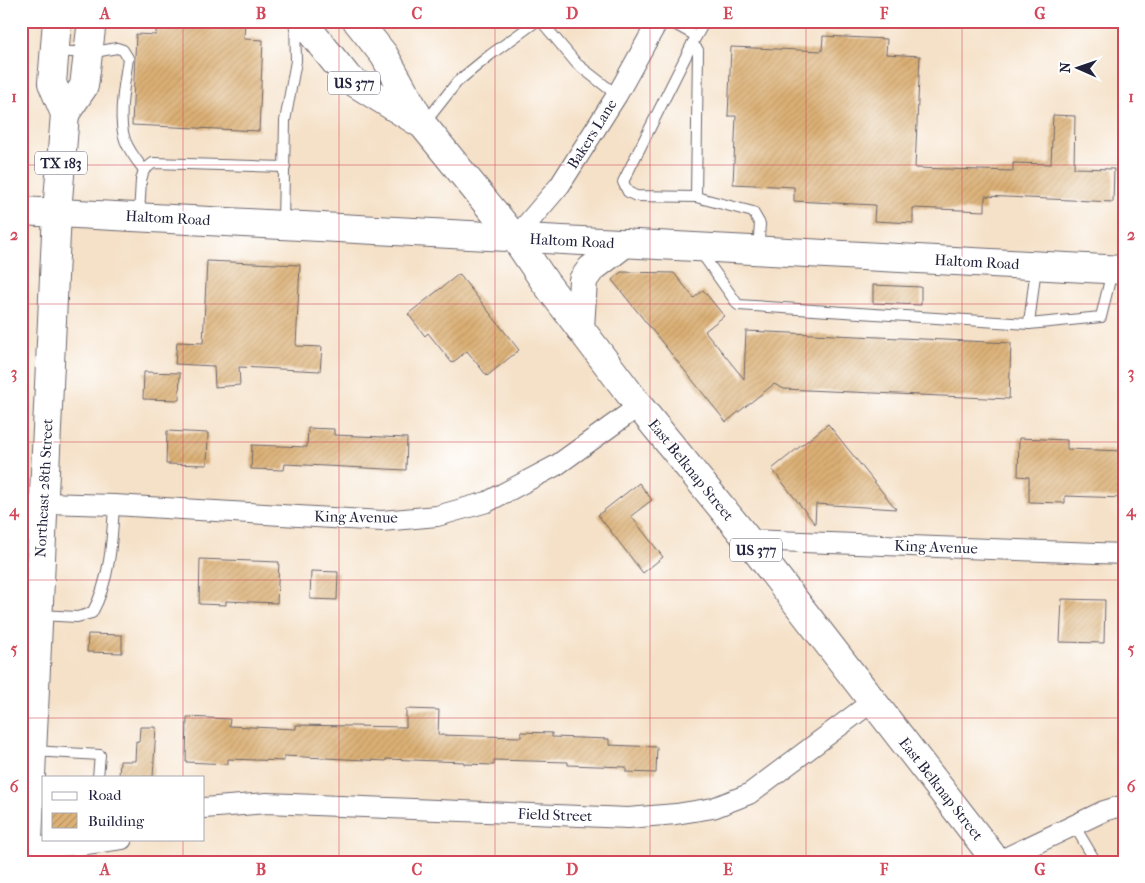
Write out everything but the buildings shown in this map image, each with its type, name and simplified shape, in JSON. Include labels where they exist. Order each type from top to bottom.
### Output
[{"type":"main road","points":[[53,21],[54,51]]},
{"type":"main road","name":"Northeast 28th Street","points":[[25,852],[39,615],[57,212],[65,114],[52,83],[57,21]]},
{"type":"main road","name":"Northeast 28th Street","points":[[65,114],[84,86],[92,21]]},
{"type":"main road","name":"US 377","points":[[302,21],[348,80],[423,125]]},
{"type":"main road","name":"US 377","points":[[357,21],[384,56],[423,125]]},
{"type":"main road","name":"East Belknap Street","points":[[423,125],[515,238],[639,406],[748,540],[997,862]]},
{"type":"main road","name":"Haltom Road","points":[[21,211],[1118,269]]},
{"type":"main road","points":[[580,328],[583,280],[591,269],[625,244]]},
{"type":"street","name":"Bakers Lane","points":[[515,238],[560,185],[617,95],[658,21]]},
{"type":"street","name":"King Avenue","points":[[44,503],[114,505],[382,520],[437,516],[487,502],[557,465],[639,406]]},
{"type":"street","name":"King Avenue","points":[[748,540],[1124,554]]},
{"type":"street","name":"Field Street","points":[[205,808],[268,803],[628,818],[676,814],[713,808],[748,794],[873,701]]},
{"type":"street","points":[[997,862],[1104,811],[1124,805]]},
{"type":"street","points":[[25,852],[108,840]]},
{"type":"lane","points":[[283,224],[285,121],[296,61],[295,21]]},
{"type":"lane","points":[[423,125],[457,82],[490,55],[539,21],[577,64],[617,95]]},
{"type":"lane","points":[[669,21],[694,40],[698,50],[696,197]]},
{"type":"lane","points":[[705,21],[623,182],[628,192],[636,196],[696,197],[753,212],[760,224],[758,251]]},
{"type":"lane","points":[[54,51],[89,53],[117,48],[123,50],[128,58],[122,119],[125,140],[132,154],[144,170]]},
{"type":"lane","points":[[139,216],[141,180],[144,170],[153,163],[285,167]]},
{"type":"lane","points":[[698,248],[738,304],[1030,324],[1101,317],[1118,269]]},
{"type":"lane","points":[[1030,324],[1036,265]]},
{"type":"lane","points":[[39,615],[77,617],[92,613],[99,601],[106,575],[113,537],[114,505]]},
{"type":"lane","points":[[32,751],[100,755],[98,776]]},
{"type":"lane","points":[[1074,825],[1096,862]]}]
